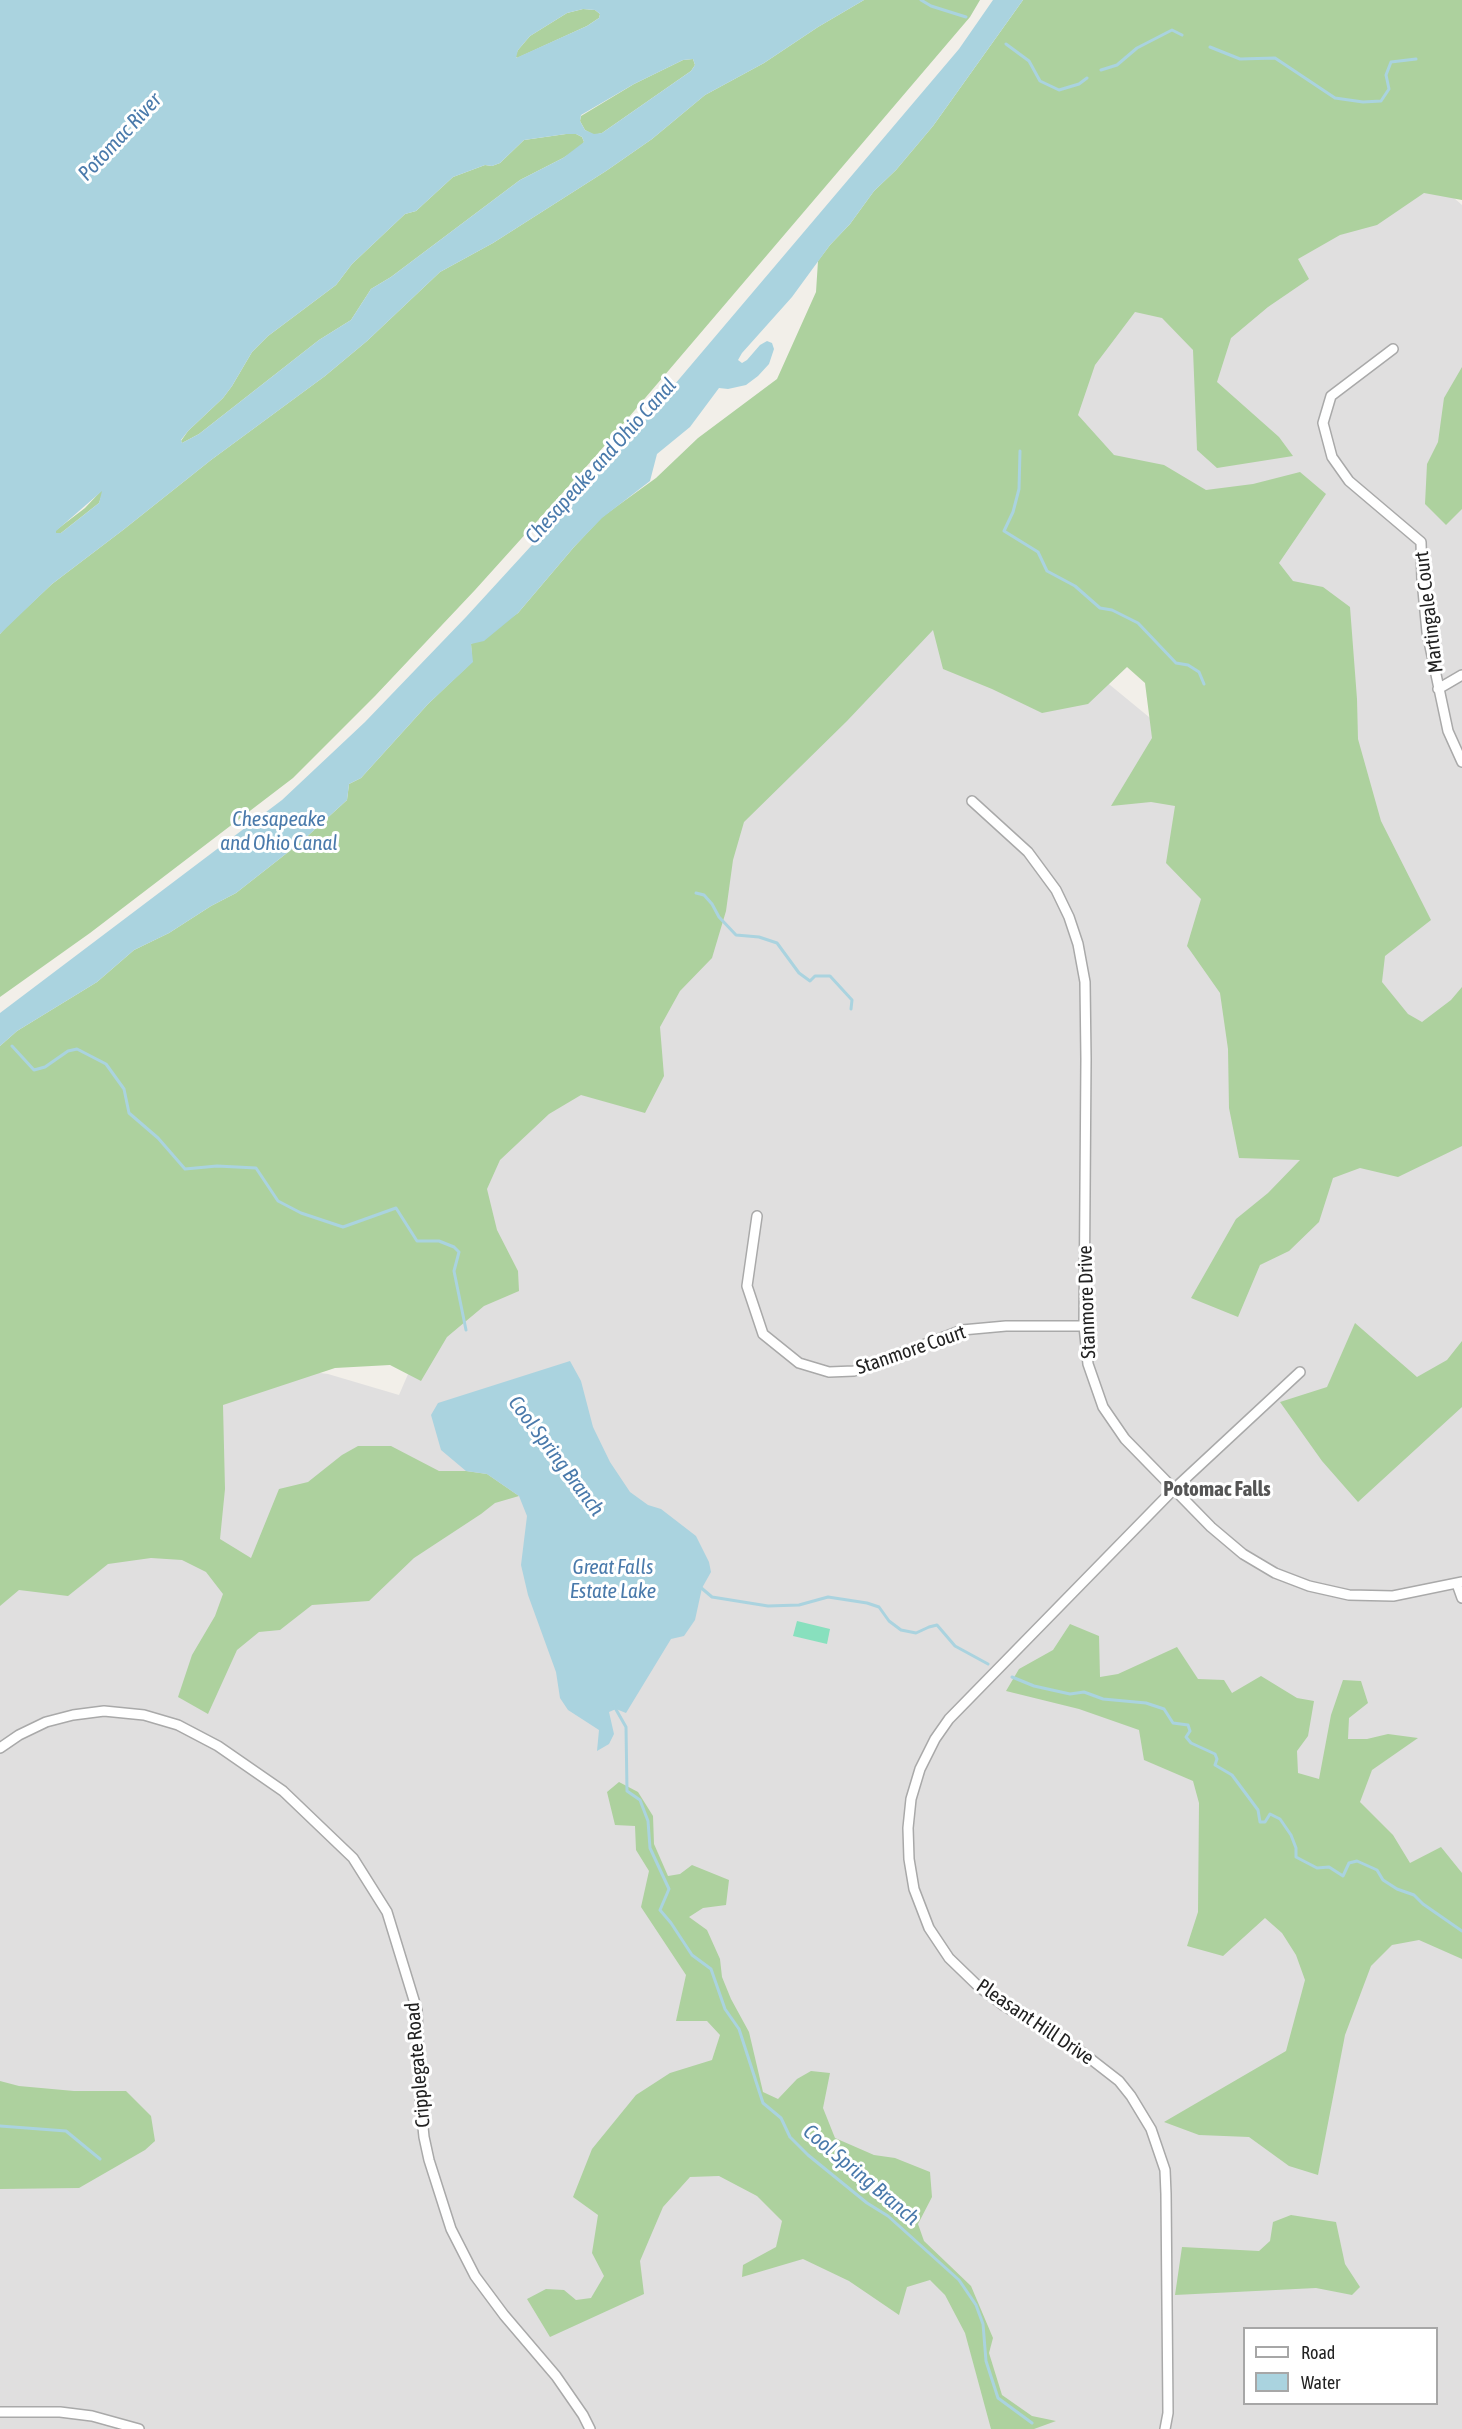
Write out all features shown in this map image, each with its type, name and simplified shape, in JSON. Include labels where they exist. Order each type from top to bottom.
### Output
[{"type":"street","name":"Martingale Court","points":[[1393,349],[1331,396],[1323,423],[1332,457],[1349,481],[1421,542],[1427,632],[1448,731],[1462,762]]},
{"type":"street","points":[[1438,689],[1462,675]]},
{"type":"street","name":"Stanmore Drive","points":[[972,801],[1028,852],[1056,890],[1069,917],[1078,944],[1085,982],[1084,1326],[1088,1364],[1103,1407],[1125,1439],[1211,1527],[1243,1554],[1275,1573],[1309,1586],[1349,1594],[1393,1596],[1460,1583]]},
{"type":"street","name":"Stanmore Court","points":[[757,1216],[747,1286],[763,1334],[800,1363],[829,1372],[854,1371],[962,1330],[1006,1326],[1084,1326]]},
{"type":"street","name":"Pleasant Hill Drive","points":[[1165,2429],[1168,2413],[1165,2170],[1151,2129],[1131,2096],[1119,2082],[1083,2053],[1003,2005],[979,1987],[949,1958],[929,1928],[914,1889],[909,1859],[908,1828],[911,1799],[920,1769],[935,1739],[949,1719],[1173,1490],[1300,1372]]},
{"type":"street","points":[[1460,1583],[1462,1598]]},
{"type":"street","name":"Cripplegate Road","points":[[0,1748],[19,1735],[46,1722],[73,1715],[104,1711],[144,1715],[178,1725],[218,1746],[283,1791],[353,1858],[387,1912],[417,2010],[420,2098],[424,2137],[451,2229],[475,2276],[504,2315],[556,2376],[590,2429]]},
{"type":"street","points":[[0,2412],[26,2410],[60,2412],[92,2416],[139,2429]]},
{"type":"shaded area","points":[[1307,158],[1421,169],[1462,205],[1462,2429],[0,2429],[0,2133],[48,2131],[0,2117],[0,1562],[22,1553],[154,1536],[176,1491],[183,1410],[257,1365],[328,1374],[399,1395],[421,1344],[434,1270],[456,1206],[520,1120],[562,1034],[674,838],[739,751],[918,597],[996,620],[1065,648],[1183,745],[1258,958],[1292,1128],[1329,1097],[1367,996],[1382,910],[1331,841],[1284,638],[1243,552],[1106,499],[1056,446],[1063,382],[1107,308],[1210,206]]},
{"type":"green space","points":[[864,0],[980,0],[970,17],[594,458],[475,590],[375,696],[293,778],[90,933],[0,997],[0,634],[6,627],[52,584],[211,460],[325,376],[367,341],[440,272],[493,243],[606,171],[652,139],[705,95],[764,63]]},
{"type":"green space","points":[[1023,0],[1462,0],[1462,200],[1424,193],[1377,225],[1340,235],[1298,259],[1309,279],[1268,307],[1231,338],[1217,382],[1279,437],[1293,456],[1217,468],[1197,450],[1193,350],[1162,318],[1135,312],[1095,365],[1078,415],[1114,455],[1164,465],[1206,490],[1253,484],[1300,472],[1326,494],[1279,563],[1293,581],[1323,587],[1350,607],[1358,739],[1381,821],[1431,920],[1385,956],[1382,982],[1408,1014],[1422,1022],[1451,1000],[1462,987],[1462,1146],[1398,1177],[1360,1168],[1333,1178],[1319,1222],[1289,1251],[1260,1265],[1238,1317],[1191,1298],[1236,1219],[1268,1193],[1300,1160],[1239,1158],[1229,1108],[1228,1049],[1220,993],[1187,946],[1201,899],[1166,863],[1175,806],[1151,802],[1111,806],[1152,738],[1145,683],[1127,667],[1088,704],[1042,713],[943,669],[933,630],[847,721],[744,822],[733,860],[726,911],[712,958],[680,991],[660,1027],[664,1076],[645,1113],[581,1095],[549,1114],[500,1160],[487,1189],[497,1230],[518,1271],[519,1291],[484,1306],[447,1337],[421,1381],[390,1365],[335,1368],[223,1405],[225,1489],[220,1539],[251,1558],[279,1489],[308,1482],[342,1455],[358,1446],[391,1446],[439,1471],[487,1474],[519,1496],[495,1503],[414,1558],[369,1601],[312,1605],[280,1630],[259,1632],[237,1650],[208,1714],[178,1697],[192,1655],[215,1616],[223,1594],[206,1572],[182,1560],[151,1558],[108,1564],[68,1596],[19,1590],[0,1606],[0,1046],[17,1031],[97,982],[134,950],[169,933],[236,893],[301,842],[347,800],[349,784],[361,778],[428,704],[472,662],[471,644],[518,613],[602,517],[656,478],[698,438],[777,379],[816,292],[818,261],[850,224],[874,191],[896,170],[933,126]]},
{"type":"green space","points":[[583,9],[595,10],[600,14],[599,18],[587,26],[517,58],[515,56],[530,36],[567,13]]},
{"type":"green space","points":[[693,59],[695,65],[691,71],[602,133],[594,135],[585,130],[580,121],[581,116],[634,84],[683,60]]},
{"type":"green space","points":[[576,134],[582,137],[584,142],[581,147],[520,180],[391,277],[371,289],[351,320],[319,340],[199,434],[182,443],[188,431],[223,398],[252,352],[268,336],[336,285],[352,264],[405,214],[416,211],[453,177],[485,165],[492,166],[500,163],[524,140]]},
{"type":"green space","points":[[1462,367],[1462,509],[1446,525],[1425,504],[1427,464],[1438,442],[1444,398]]},
{"type":"green space","points":[[102,490],[99,503],[61,533],[56,533],[55,531],[85,508]]},
{"type":"green space","points":[[1355,1323],[1417,1377],[1447,1360],[1462,1341],[1462,1407],[1358,1502],[1322,1461],[1280,1402],[1327,1387]]},
{"type":"green space","points":[[797,1621],[830,1629],[827,1644],[793,1636]]},
{"type":"green space","points":[[1070,1624],[1099,1636],[1100,1677],[1118,1674],[1177,1647],[1198,1679],[1224,1680],[1232,1693],[1261,1676],[1297,1698],[1314,1701],[1308,1736],[1297,1751],[1298,1773],[1319,1779],[1331,1715],[1343,1680],[1361,1681],[1368,1703],[1349,1718],[1348,1739],[1367,1739],[1388,1734],[1418,1738],[1372,1770],[1360,1802],[1393,1835],[1410,1863],[1441,1847],[1462,1873],[1462,1959],[1419,1940],[1392,1945],[1371,1966],[1345,2035],[1318,2175],[1289,2166],[1249,2137],[1199,2135],[1164,2122],[1286,2051],[1305,1980],[1296,1955],[1282,1933],[1265,1918],[1223,1956],[1187,1946],[1198,1912],[1199,1803],[1193,1781],[1144,1760],[1139,1730],[1079,1709],[1006,1691],[1019,1669],[1053,1650]]},
{"type":"green space","points":[[619,1782],[638,1792],[653,1816],[654,1844],[668,1876],[680,1874],[692,1865],[729,1880],[726,1905],[703,1908],[689,1917],[707,1930],[720,1959],[722,1977],[749,2032],[763,2092],[778,2099],[797,2079],[811,2071],[830,2073],[823,2108],[835,2138],[874,2155],[895,2158],[930,2172],[932,2197],[918,2224],[924,2241],[971,2286],[993,2338],[989,2353],[1002,2395],[1032,2416],[1056,2421],[1034,2429],[991,2429],[965,2333],[945,2295],[930,2280],[907,2287],[899,2315],[849,2281],[803,2259],[742,2277],[743,2265],[776,2247],[782,2221],[757,2196],[719,2176],[690,2177],[663,2207],[640,2261],[644,2294],[550,2337],[527,2299],[546,2289],[564,2290],[576,2300],[591,2298],[604,2276],[592,2253],[598,2215],[573,2197],[592,2149],[636,2095],[670,2073],[712,2060],[720,2035],[707,2021],[676,2021],[686,1975],[641,1907],[649,1871],[636,1850],[635,1826],[615,1825],[607,1792]]},
{"type":"green space","points":[[0,2081],[19,2086],[74,2091],[126,2091],[151,2116],[155,2141],[145,2150],[79,2188],[0,2189]]},
{"type":"green space","points":[[1291,2215],[1336,2222],[1345,2264],[1360,2287],[1352,2295],[1316,2288],[1175,2295],[1182,2247],[1259,2251],[1270,2241],[1273,2222]]},
{"type":"water","name":"Potomac River","points":[[0,0],[864,0],[764,63],[705,95],[652,139],[606,171],[493,243],[440,272],[367,341],[325,376],[211,460],[52,584],[0,634]],"holes":[[[583,9],[595,10],[600,14],[599,18],[587,26],[516,58],[518,50],[530,36],[567,13]],[[693,59],[695,65],[691,71],[602,133],[594,134],[585,130],[580,121],[581,115],[634,84],[683,60]],[[576,134],[582,137],[584,142],[563,158],[520,180],[391,277],[371,289],[351,320],[319,340],[199,434],[182,443],[181,440],[188,431],[223,398],[252,352],[268,336],[336,285],[352,264],[405,214],[416,211],[453,177],[485,165],[492,166],[500,163],[524,140]],[[102,491],[99,503],[61,533],[56,533]]]},
{"type":"water","name":"Chesapeake and Ohio Canal","points":[[993,0],[1023,0],[933,126],[896,170],[874,191],[792,297],[742,353],[738,360],[742,363],[760,345],[767,341],[772,343],[774,349],[769,364],[758,376],[746,385],[728,389],[719,388],[690,427],[657,454],[650,481],[602,518],[518,613],[484,641],[471,644],[473,662],[428,704],[361,778],[349,784],[347,800],[301,842],[236,893],[169,933],[134,950],[97,982],[17,1031],[0,1046],[0,1013],[282,800],[365,722],[466,617],[619,450],[959,49]]},
{"type":"water","name":"Great Falls Estate Lake","points":[[570,1361],[581,1381],[593,1427],[610,1462],[630,1492],[648,1505],[661,1509],[696,1536],[709,1562],[711,1572],[702,1588],[695,1620],[684,1636],[671,1639],[626,1713],[616,1709],[609,1712],[614,1734],[609,1744],[597,1751],[599,1730],[568,1710],[560,1698],[556,1672],[528,1595],[521,1565],[527,1516],[519,1496],[487,1474],[466,1471],[441,1450],[431,1415],[438,1403]]},
{"type":"waterway","points":[[921,0],[931,6],[966,17]]},
{"type":"waterway","points":[[1101,70],[1117,65],[1137,48],[1172,30],[1182,35]]},
{"type":"waterway","points":[[1006,44],[1029,61],[1040,81],[1059,90],[1079,84],[1087,78]]},
{"type":"waterway","points":[[1210,47],[1240,59],[1275,58],[1335,98],[1363,102],[1381,101],[1389,89],[1386,75],[1391,62],[1416,59]]},
{"type":"waterway","points":[[1020,451],[1019,489],[1013,512],[1004,531],[1038,552],[1047,571],[1075,586],[1100,608],[1112,610],[1138,623],[1176,663],[1188,665],[1199,672],[1204,684]]},
{"type":"waterway","points":[[696,893],[704,895],[719,917],[736,935],[759,937],[777,943],[799,973],[810,981],[815,976],[830,976],[852,1000],[851,1009]]},
{"type":"waterway","name":"Cool Spring Branch","points":[[12,1046],[34,1070],[45,1067],[68,1051],[77,1049],[106,1064],[124,1089],[129,1113],[158,1138],[185,1169],[217,1166],[256,1168],[278,1201],[301,1213],[343,1227],[396,1208],[417,1241],[439,1241],[454,1247],[459,1252],[454,1271],[466,1330]]},
{"type":"waterway","points":[[699,1586],[712,1597],[768,1606],[799,1605],[828,1597],[867,1603],[879,1607],[889,1621],[901,1630],[916,1633],[937,1625],[955,1646],[988,1664]]},
{"type":"waterway","points":[[1012,1677],[1034,1686],[1070,1694],[1084,1692],[1103,1699],[1146,1703],[1164,1709],[1173,1723],[1188,1725],[1190,1731],[1186,1737],[1191,1743],[1215,1754],[1217,1759],[1215,1765],[1232,1775],[1258,1810],[1260,1822],[1265,1822],[1270,1814],[1280,1819],[1291,1835],[1296,1848],[1296,1857],[1317,1868],[1329,1867],[1343,1876],[1349,1863],[1357,1861],[1377,1870],[1383,1880],[1397,1889],[1414,1895],[1462,1931]]},
{"type":"waterway","name":"Cool Spring Branch","points":[[614,1706],[626,1727],[627,1791],[640,1800],[648,1821],[650,1848],[669,1889],[660,1910],[692,1955],[711,1969],[725,2009],[739,2029],[763,2103],[781,2118],[790,2137],[808,2155],[867,2203],[888,2216],[959,2280],[976,2305],[983,2324],[986,2361],[998,2398],[1032,2423]]},
{"type":"waterway","points":[[0,2126],[66,2131],[100,2159]]},
{"type":"district","name":"Potomac Falls","points":[[1217,1489]]}]
